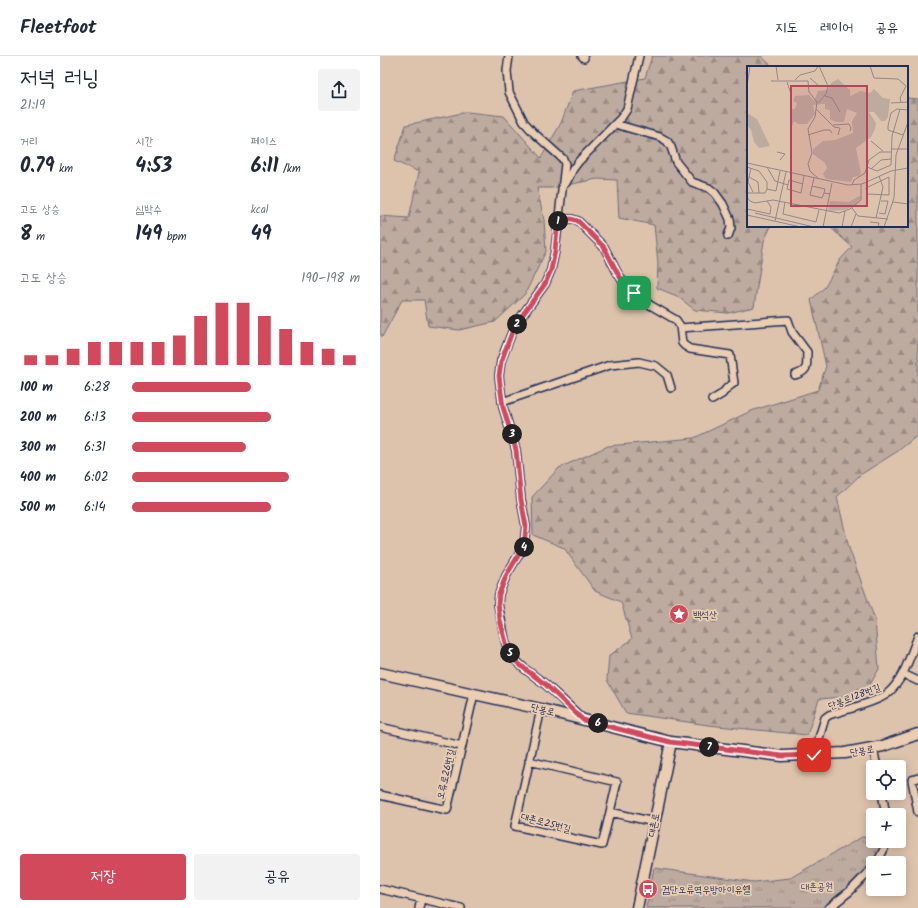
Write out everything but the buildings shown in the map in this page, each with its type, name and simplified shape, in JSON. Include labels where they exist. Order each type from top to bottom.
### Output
[{"type":"street","points":[[509,56],[507,71],[509,92],[524,122],[563,159],[566,164],[553,261],[545,284],[512,332],[501,362],[499,376],[502,402],[516,450],[521,500],[526,526],[524,546],[506,576],[499,594],[498,604],[505,640],[512,658],[545,684],[583,720]]},
{"type":"street","points":[[563,189],[573,169],[579,161],[621,118],[627,109],[639,56]]},
{"type":"street","points":[[615,124],[660,137],[667,141],[676,162],[692,182],[709,188],[715,193],[723,204],[730,218],[728,236]]},
{"type":"street","points":[[558,219],[572,219],[578,221],[604,247],[625,285],[650,305],[676,320],[680,328],[682,343],[685,346],[690,349],[730,355],[734,383],[722,394],[712,400]]},
{"type":"street","points":[[680,328],[788,320],[792,332],[807,352],[806,370],[795,375]]},
{"type":"street","points":[[502,402],[610,365],[639,362],[656,366],[667,375],[671,388]]},
{"type":"street","name":"단봉로128번길","points":[[814,755],[825,718],[829,715],[874,700],[887,694],[903,674],[918,636]]},
{"type":"street","name":"단봉로","points":[[380,673],[541,709],[670,742],[782,756],[845,753],[884,746],[918,734]]},
{"type":"street","points":[[903,674],[918,681]]},
{"type":"street","name":"오류로26번길","points":[[380,795],[447,810],[474,694]]},
{"type":"street","name":"대촌로25번길","points":[[529,761],[617,782],[602,845],[515,826],[529,761],[541,709]]},
{"type":"street","name":"오류로26번길","points":[[380,727],[462,746]]},
{"type":"street","name":"대촌로","points":[[637,908],[670,742]]},
{"type":"street","points":[[874,748],[876,760]]},
{"type":"street","points":[[918,778],[912,780],[918,812]]},
{"type":"street","points":[[610,812],[654,822]]},
{"type":"street","points":[[829,908],[850,891],[866,875]]},
{"type":"street","points":[[380,889],[460,908]]},
{"type":"street","points":[[419,908],[421,899]]},
{"type":"green space","points":[[652,56],[761,56],[772,66],[747,66],[747,227],[771,227],[764,241],[754,307],[728,313],[695,310],[677,296],[657,288],[658,263],[654,225],[619,218],[617,180],[597,179],[552,188],[537,188],[544,220],[546,251],[525,294],[495,322],[459,330],[428,326],[424,300],[402,300],[382,337],[380,333],[380,216],[409,218],[419,172],[394,161],[406,125],[467,112],[504,116],[541,158],[561,123],[573,91],[645,78]]},
{"type":"green space","points":[[908,98],[918,99],[918,435],[898,451],[860,475],[837,497],[849,548],[875,620],[879,669],[864,695],[819,699],[807,735],[708,725],[626,713],[607,680],[609,656],[632,639],[621,602],[595,591],[564,548],[533,535],[532,497],[559,468],[608,446],[694,438],[751,411],[818,390],[826,366],[811,300],[825,287],[840,260],[852,247],[830,227],[908,227]]},
{"type":"green space","name":"대촌공원","points":[[862,837],[866,837],[866,848],[880,848],[875,856],[866,856],[866,867],[839,896],[821,908],[646,908],[654,868],[754,882],[790,878]]},
{"type":"place","name":"백석산","points":[[679,614]]},
{"type":"place","name":"검단오류역우방아이유쉘","points":[[648,889]]},
{"type":"route","points":[[634,293],[625,285],[604,247],[578,221],[572,219],[558,219],[555,251],[551,270],[537,298],[521,317],[512,332],[504,351],[499,376],[503,407],[514,438],[521,500],[526,526],[524,546],[506,576],[499,594],[498,604],[500,620],[508,650],[512,658],[545,684],[583,720],[670,742],[782,756],[814,755]]}]
